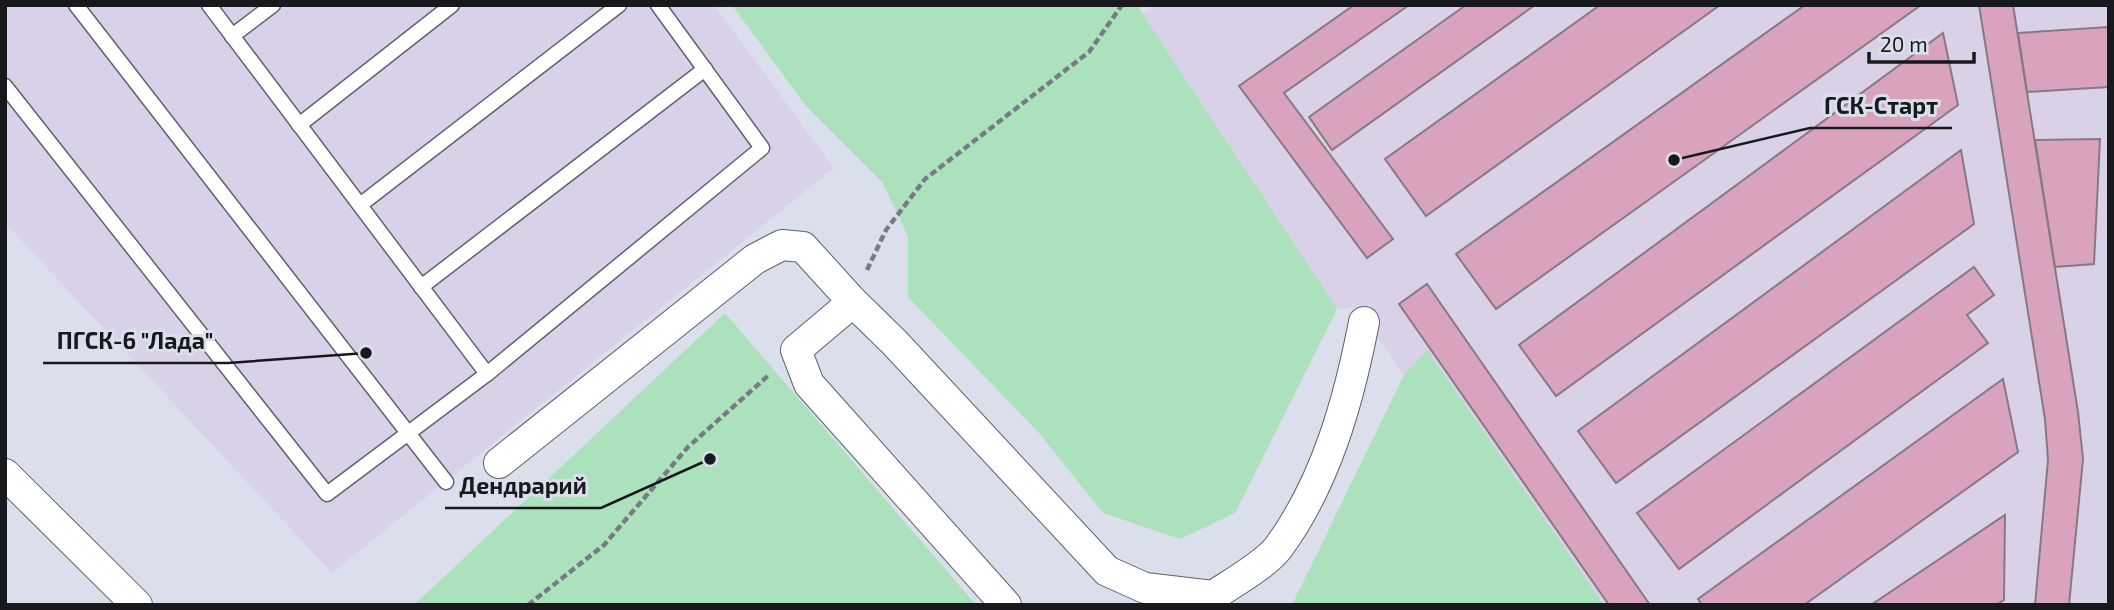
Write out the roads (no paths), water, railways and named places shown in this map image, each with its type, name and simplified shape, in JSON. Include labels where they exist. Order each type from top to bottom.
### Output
[{"type":"street","points":[[499,463],[755,258],[782,245],[803,247],[1107,571],[1145,588],[1213,596],[1277,550],[1315,482],[1350,394],[1364,322]]},
{"type":"street","points":[[852,302],[796,350],[809,384],[1006,605]]},
{"type":"street","points":[[5,474],[137,605]]},
{"type":"lane","points":[[76,5],[446,482]]},
{"type":"lane","points":[[209,5],[487,374]]},
{"type":"lane","points":[[232,36],[273,5]]},
{"type":"lane","points":[[299,125],[452,5]]},
{"type":"lane","points":[[360,205],[619,5]]},
{"type":"lane","points":[[5,86],[327,494],[487,374],[762,148],[658,5]]},
{"type":"lane","points":[[421,287],[705,69]]},
{"type":"place","name":"ГСК-Старт","points":[[1674,160]]},
{"type":"place","name":"ПГСК-6 \"Лада\"","points":[[366,353]]},
{"type":"place","name":"Дендрарий","points":[[710,459]]}]
